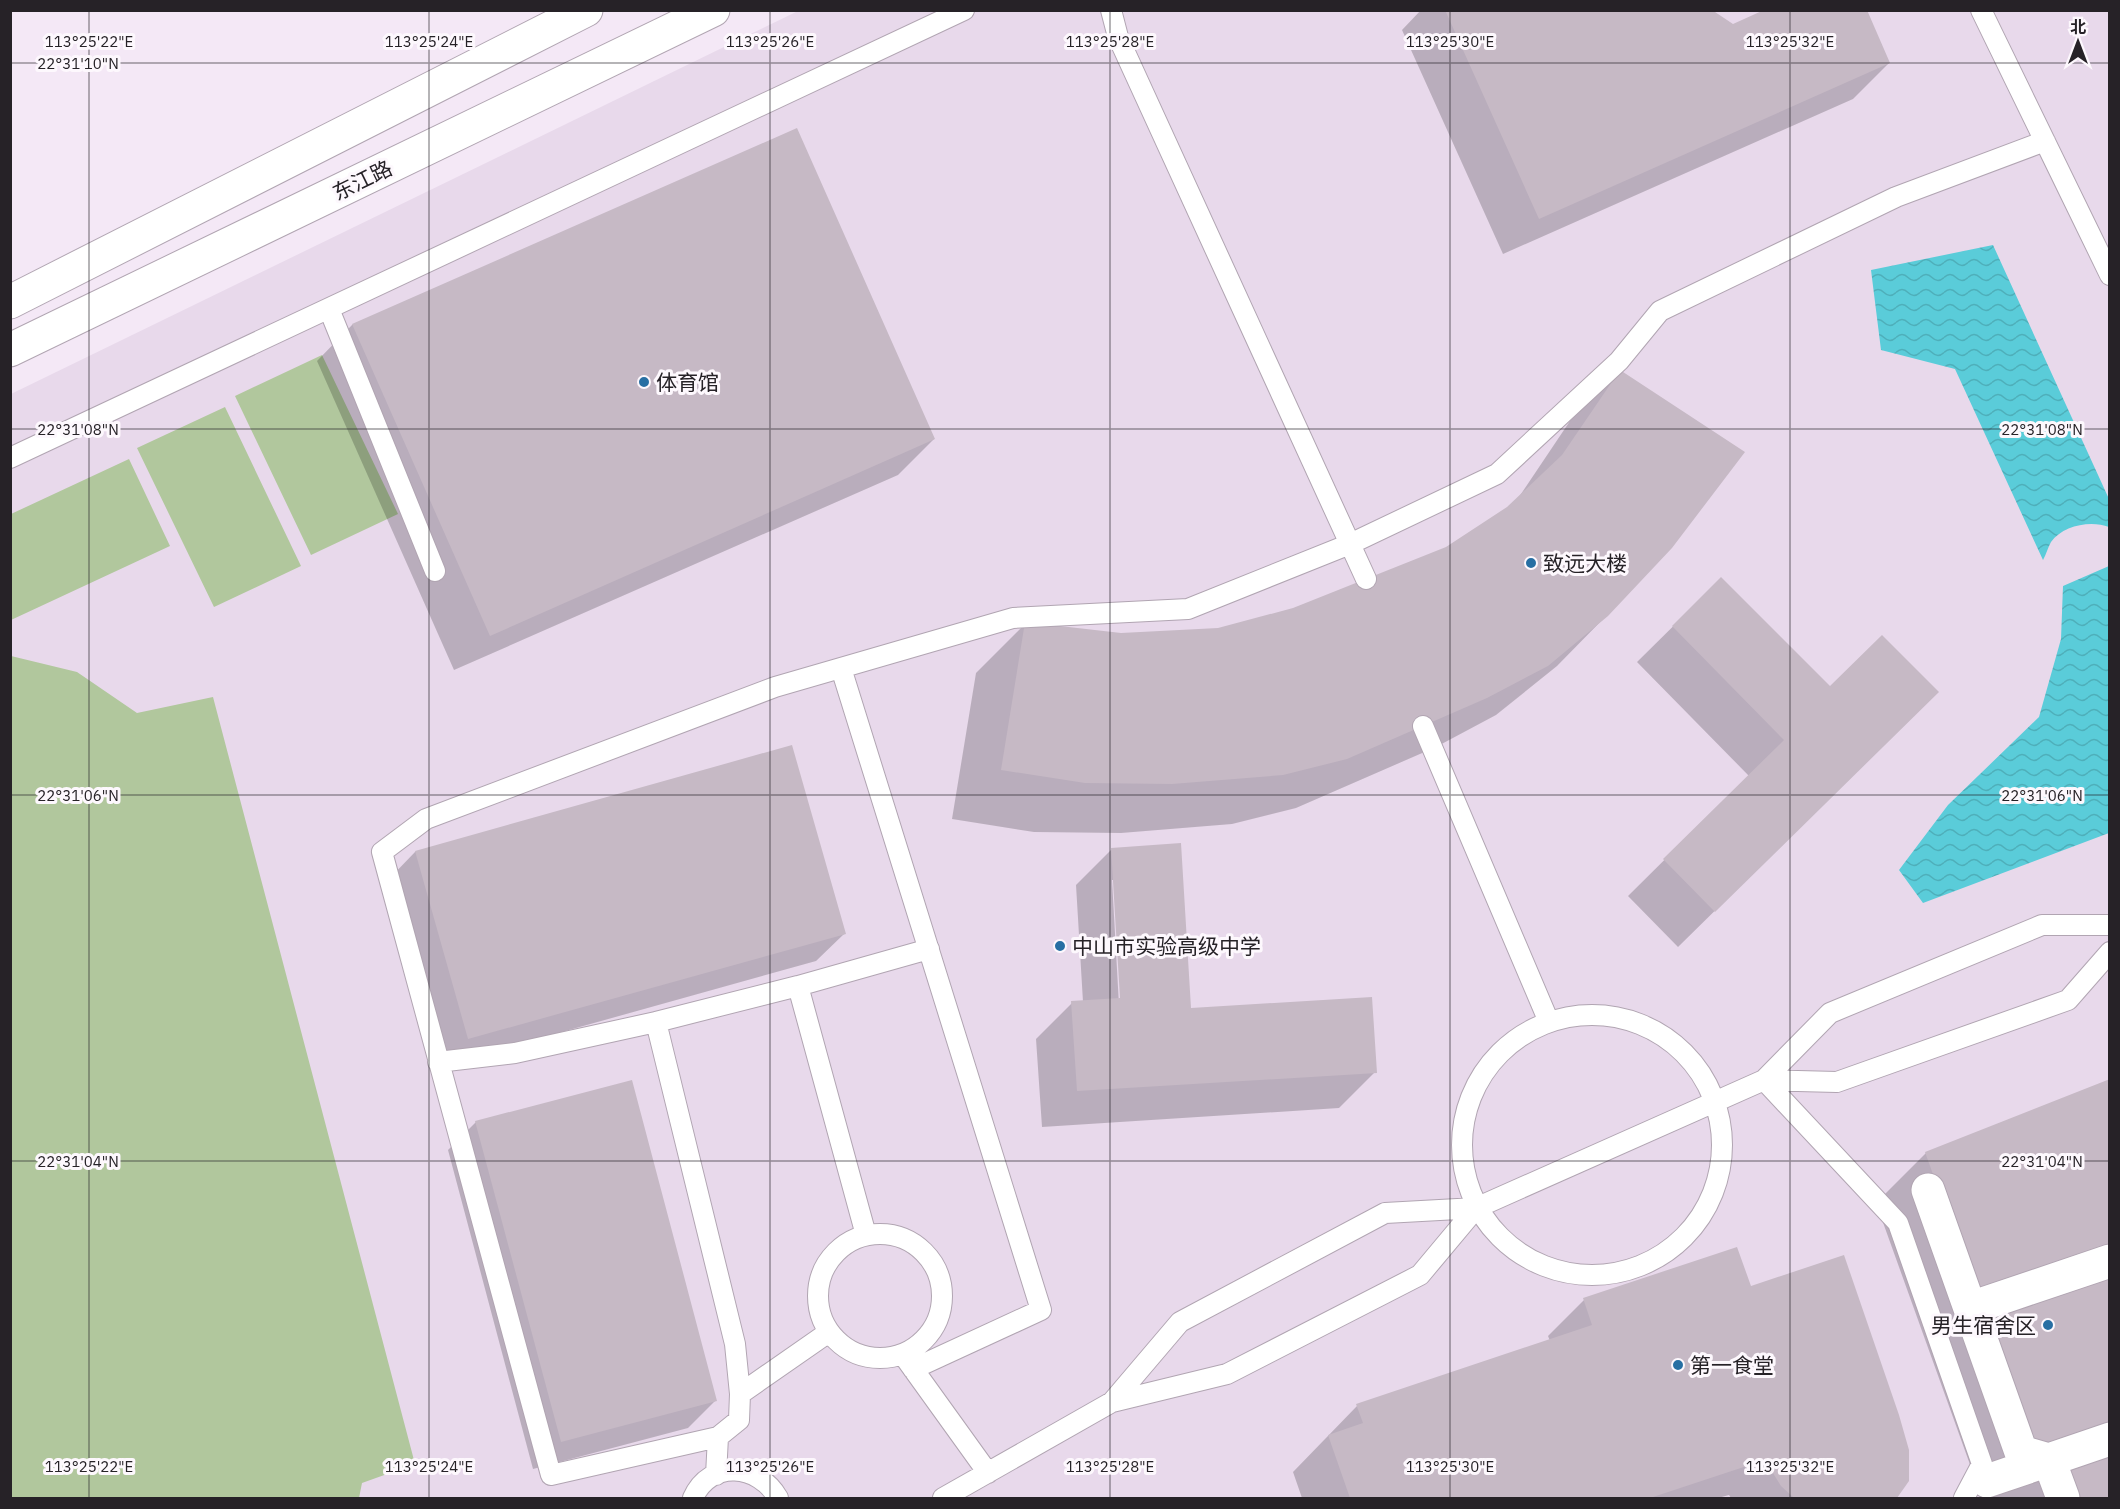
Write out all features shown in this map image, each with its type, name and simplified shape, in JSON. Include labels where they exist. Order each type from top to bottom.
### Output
[{"type":"street","points":[[10,302],[586,10]]},
{"type":"street","name":"东江路","points":[[10,350],[713,10]]},
{"type":"street","points":[[1928,1190],[2021,1452],[2049,1460]]},
{"type":"street","points":[[1971,1308],[2109,1261]]},
{"type":"street","points":[[1981,1485],[2109,1439]]},
{"type":"street","points":[[2049,1460],[2062,1498]]},
{"type":"lane","points":[[10,458],[964,10]]},
{"type":"lane","points":[[1111,10],[1123,48],[1366,579]]},
{"type":"lane","points":[[1981,10],[2109,275]]},
{"type":"lane","points":[[656,1022],[735,1344],[740,1395],[739,1420],[718,1437],[551,1475],[382,852],[426,819],[774,687],[1013,618],[1188,609],[1350,544],[1497,474],[1619,361],[1660,311],[1896,197],[2045,141]]},
{"type":"lane","points":[[329,309],[435,571]]},
{"type":"lane","points":[[841,668],[1041,1310],[908,1362],[861,1356],[843,1346],[829,1332],[820,1313],[817,1294],[822,1273],[832,1256],[847,1243],[866,1235],[886,1234],[907,1240],[924,1251],[936,1268],[942,1288],[942,1309],[934,1328],[908,1362]]},
{"type":"lane","points":[[1423,726],[1550,1022]]},
{"type":"lane","points":[[1112,1402],[1180,1322],[1385,1213],[1476,1208],[1764,1080],[1830,1013],[2042,925],[2109,925]]},
{"type":"lane","points":[[438,1062],[515,1053],[656,1022],[798,986],[929,949]]},
{"type":"lane","points":[[1764,1080],[1836,1082],[2068,1000],[2109,952]]},
{"type":"lane","points":[[798,986],[866,1235]]},
{"type":"lane","points":[[1589,1014],[1630,1020],[1667,1037],[1696,1066],[1716,1101],[1724,1144],[1717,1187],[1696,1225],[1665,1255],[1625,1273],[1581,1276],[1539,1265],[1502,1242],[1476,1208],[1461,1165],[1462,1120],[1479,1077],[1509,1043],[1550,1022],[1589,1014]]},
{"type":"lane","points":[[1764,1080],[1898,1223],[1981,1485]]},
{"type":"lane","points":[[943,1498],[1112,1402],[1227,1374],[1420,1275],[1476,1208]]},
{"type":"lane","points":[[740,1395],[829,1332]]},
{"type":"lane","points":[[908,1362],[988,1473]]},
{"type":"lane","points":[[716,1475],[718,1437]]},
{"type":"lane","points":[[693,1498],[704,1484],[716,1475],[731,1470],[746,1472],[761,1478],[773,1488],[778,1498]]},
{"type":"shaded area","name":"中山市实验高级中学","points":[[798,11],[2109,11],[2109,1498],[11,1498],[11,394]]},
{"type":"green space","points":[[322,355],[398,514],[311,555],[235,396]]},
{"type":"green space","points":[[225,407],[301,566],[214,607],[137,448]]},
{"type":"green space","points":[[129,459],[170,546],[11,620],[11,514]]},
{"type":"green space","points":[[11,656],[77,672],[137,713],[213,697],[415,1464],[362,1483],[359,1498],[11,1498]]},
{"type":"water","points":[[1993,245],[2109,499],[2109,527],[2086,524],[2070,528],[2056,536],[2043,560],[1955,369],[1881,350],[1871,270]]},
{"type":"water","points":[[2109,566],[2109,833],[1923,903],[1899,870],[1948,805],[2039,717],[2061,639],[2063,586]]},
{"type":"building","points":[[1445,10],[1712,10],[1733,24],[1764,10],[1867,10],[1890,63],[1539,219]]},
{"type":"building","name":"体育馆","points":[[797,128],[935,439],[490,636],[352,324]]},
{"type":"building","name":"致远大楼","points":[[1620,370],[1745,452],[1672,548],[1608,616],[1548,666],[1487,698],[1347,759],[1283,775],[1172,784],[1085,783],[1001,770],[1025,622],[1121,633],[1218,628],[1293,608],[1446,547],[1507,507],[1562,455]]},
{"type":"building","points":[[1721,577],[1830,686],[1882,635],[1939,692],[1715,912],[1663,859],[1784,740],[1672,626]]},
{"type":"building","points":[[792,745],[846,934],[468,1039],[415,851]]},
{"type":"building","points":[[1181,843],[1191,1008],[1372,997],[1377,1073],[1077,1091],[1071,1001],[1120,998],[1111,848]]},
{"type":"building","name":"男生宿舍区","points":[[2110,1079],[2110,1498],[2049,1498],[1925,1152]]},
{"type":"building","points":[[632,1080],[717,1401],[561,1442],[475,1121]]},
{"type":"building","name":"第一食堂","points":[[1737,1247],[1751,1286],[1844,1255],[1909,1450],[1909,1481],[1897,1498],[1794,1498],[1781,1486],[1765,1460],[1650,1498],[1350,1498],[1328,1435],[1363,1423],[1356,1404],[1592,1325],[1583,1298]]},
{"type":"place","name":"体育馆","points":[[644,382]]},
{"type":"place","name":"致远大楼","points":[[1531,563]]},
{"type":"place","name":"中山市实验高级中学","points":[[1060,946]]},
{"type":"place","name":"男生宿舍区","points":[[2048,1325]]},
{"type":"place","name":"第一食堂","points":[[1678,1365]]}]
